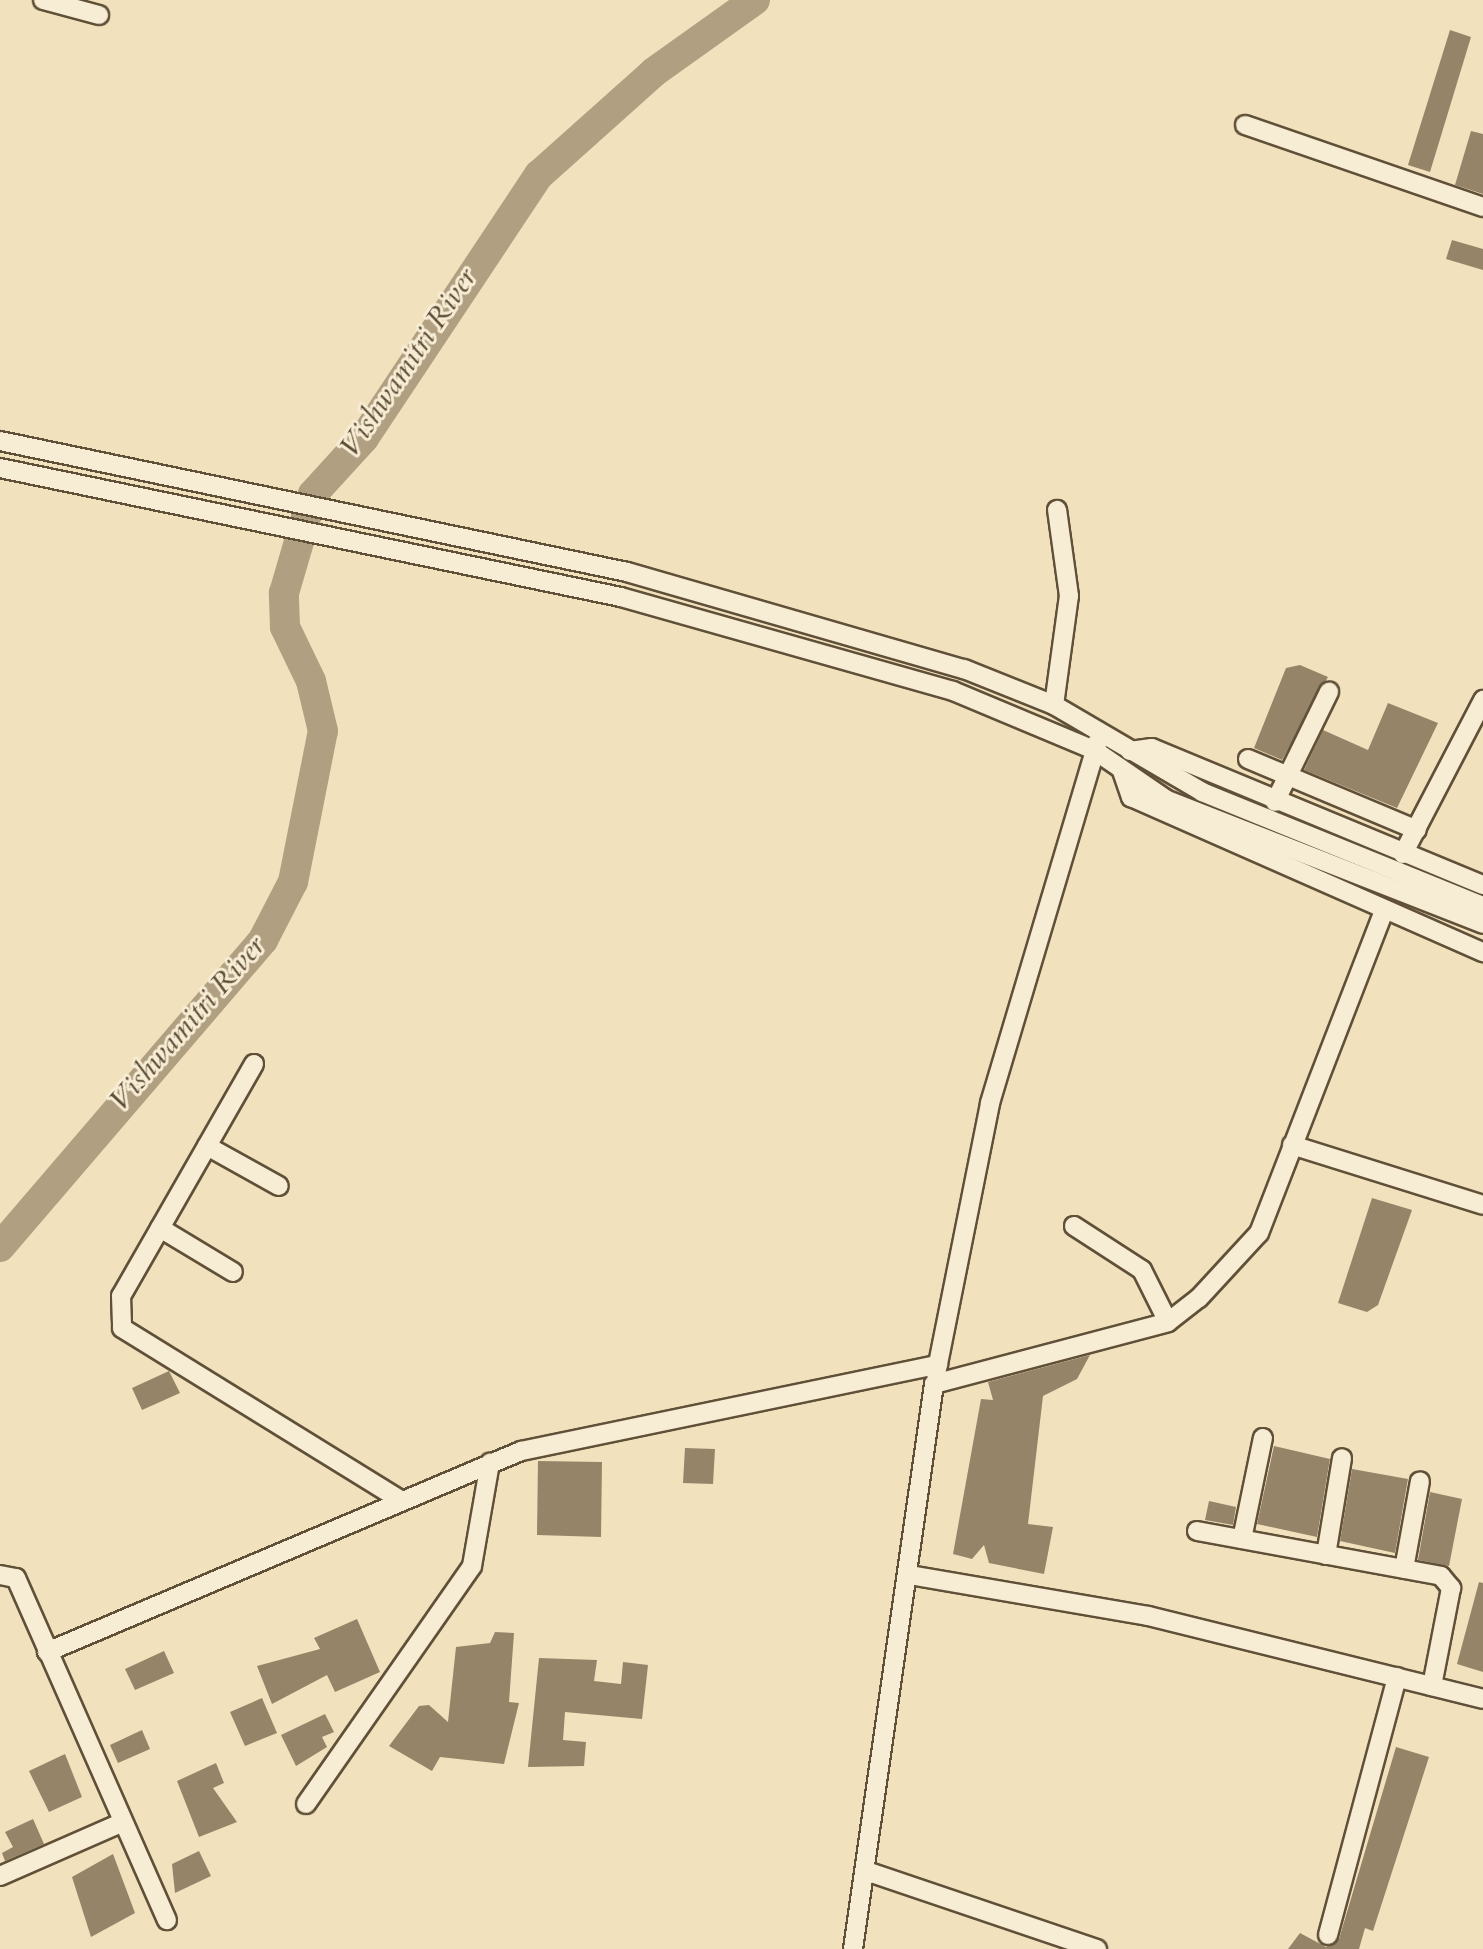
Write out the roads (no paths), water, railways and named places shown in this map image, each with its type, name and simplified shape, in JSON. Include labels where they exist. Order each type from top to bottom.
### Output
[{"type":"street","points":[[43,0],[99,15]]},
{"type":"street","points":[[1245,125],[1483,207]]},
{"type":"street","points":[[0,441],[204,481],[438,534],[627,572],[964,669],[1054,705],[1097,742],[1122,771],[1167,800],[1483,924]]},
{"type":"street","points":[[0,468],[196,508],[431,563],[696,619],[953,691],[1130,751],[1160,769],[1483,906]]},
{"type":"street","points":[[1054,705],[1069,596],[1057,510]]},
{"type":"street","points":[[1275,802],[1329,692]]},
{"type":"street","points":[[1403,854],[1483,700]]},
{"type":"street","points":[[853,1949],[934,1384],[990,1103],[1097,742]]},
{"type":"street","points":[[1130,751],[1152,748],[1275,802],[1483,885]]},
{"type":"street","points":[[1248,759],[1417,830]]},
{"type":"street","points":[[1122,771],[1131,797],[1483,952]]},
{"type":"street","points":[[934,1384],[1168,1322],[1259,1233],[1384,911]]},
{"type":"street","points":[[254,1064],[121,1296],[122,1328],[402,1501]]},
{"type":"street","points":[[1292,1145],[1483,1205]]},
{"type":"street","points":[[207,1146],[279,1186]]},
{"type":"street","points":[[1074,1226],[1142,1270],[1168,1322]]},
{"type":"street","points":[[160,1228],[233,1272]]},
{"type":"street","points":[[47,1652],[490,1463],[568,1439],[938,1365]]},
{"type":"street","points":[[1242,1539],[1263,1438]]},
{"type":"street","points":[[1326,1555],[1342,1458]]},
{"type":"street","points":[[306,1804],[472,1566],[490,1463]]},
{"type":"street","points":[[1404,1569],[1420,1481]]},
{"type":"street","points":[[1197,1531],[1441,1576],[1451,1588],[1432,1686]]},
{"type":"street","points":[[0,1575],[16,1578],[167,1920]]},
{"type":"street","points":[[909,1575],[1114,1608],[1483,1699]]},
{"type":"street","points":[[1328,1935],[1397,1677]]},
{"type":"street","points":[[0,1876],[123,1822]]},
{"type":"street","points":[[866,1871],[1097,1949]]},
{"type":"waterway","name":"Vishwamitri River","points":[[0,1247],[263,940],[293,882],[323,731],[311,681],[285,627],[284,593],[313,494],[364,438],[539,175],[654,72],[755,0]]}]
